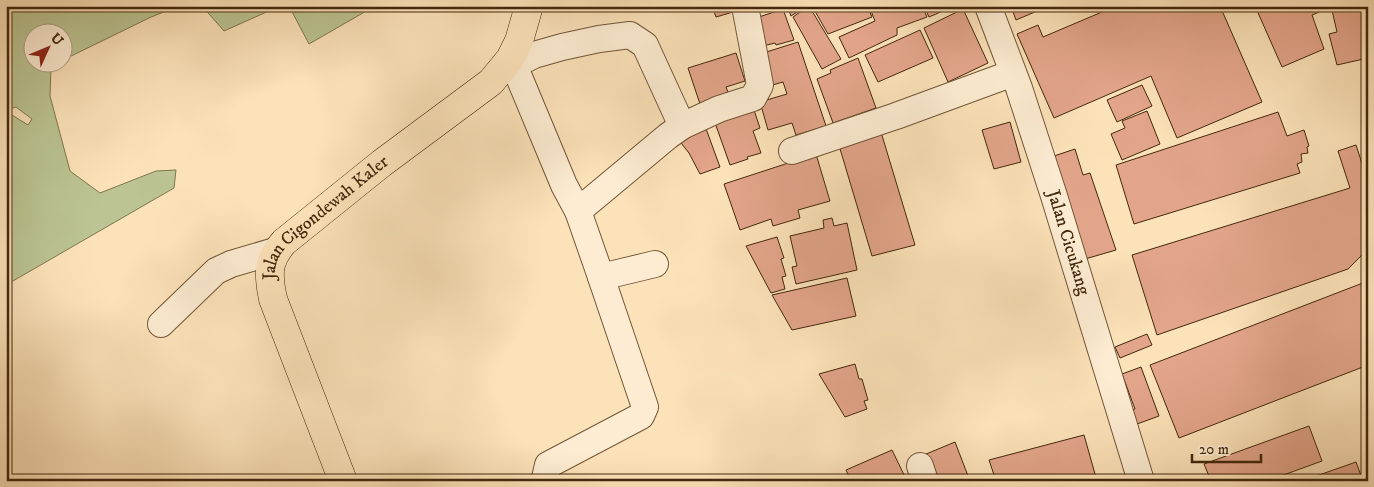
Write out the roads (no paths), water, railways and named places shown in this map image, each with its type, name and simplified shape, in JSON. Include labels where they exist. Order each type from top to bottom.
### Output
[{"type":"main road","name":"Jalan Cigondewah Kaler","points":[[343,481],[273,299],[269,273],[275,251],[382,164],[491,82],[512,62],[529,6]]},
{"type":"street","points":[[578,211],[682,126],[718,109],[753,98],[760,85],[746,6]]},
{"type":"street","name":"Jalan Cicukang","points":[[988,6],[1013,73],[1054,196],[1141,481]]},
{"type":"street","points":[[547,481],[545,478],[548,465],[641,416],[645,408],[578,211],[564,186],[512,62],[562,47],[599,39],[630,36],[645,45],[682,126]]},
{"type":"street","points":[[792,150],[896,116],[1013,73]]},
{"type":"street","points":[[161,324],[216,271],[231,264],[275,251]]},
{"type":"street","points":[[601,277],[655,264]]}]
